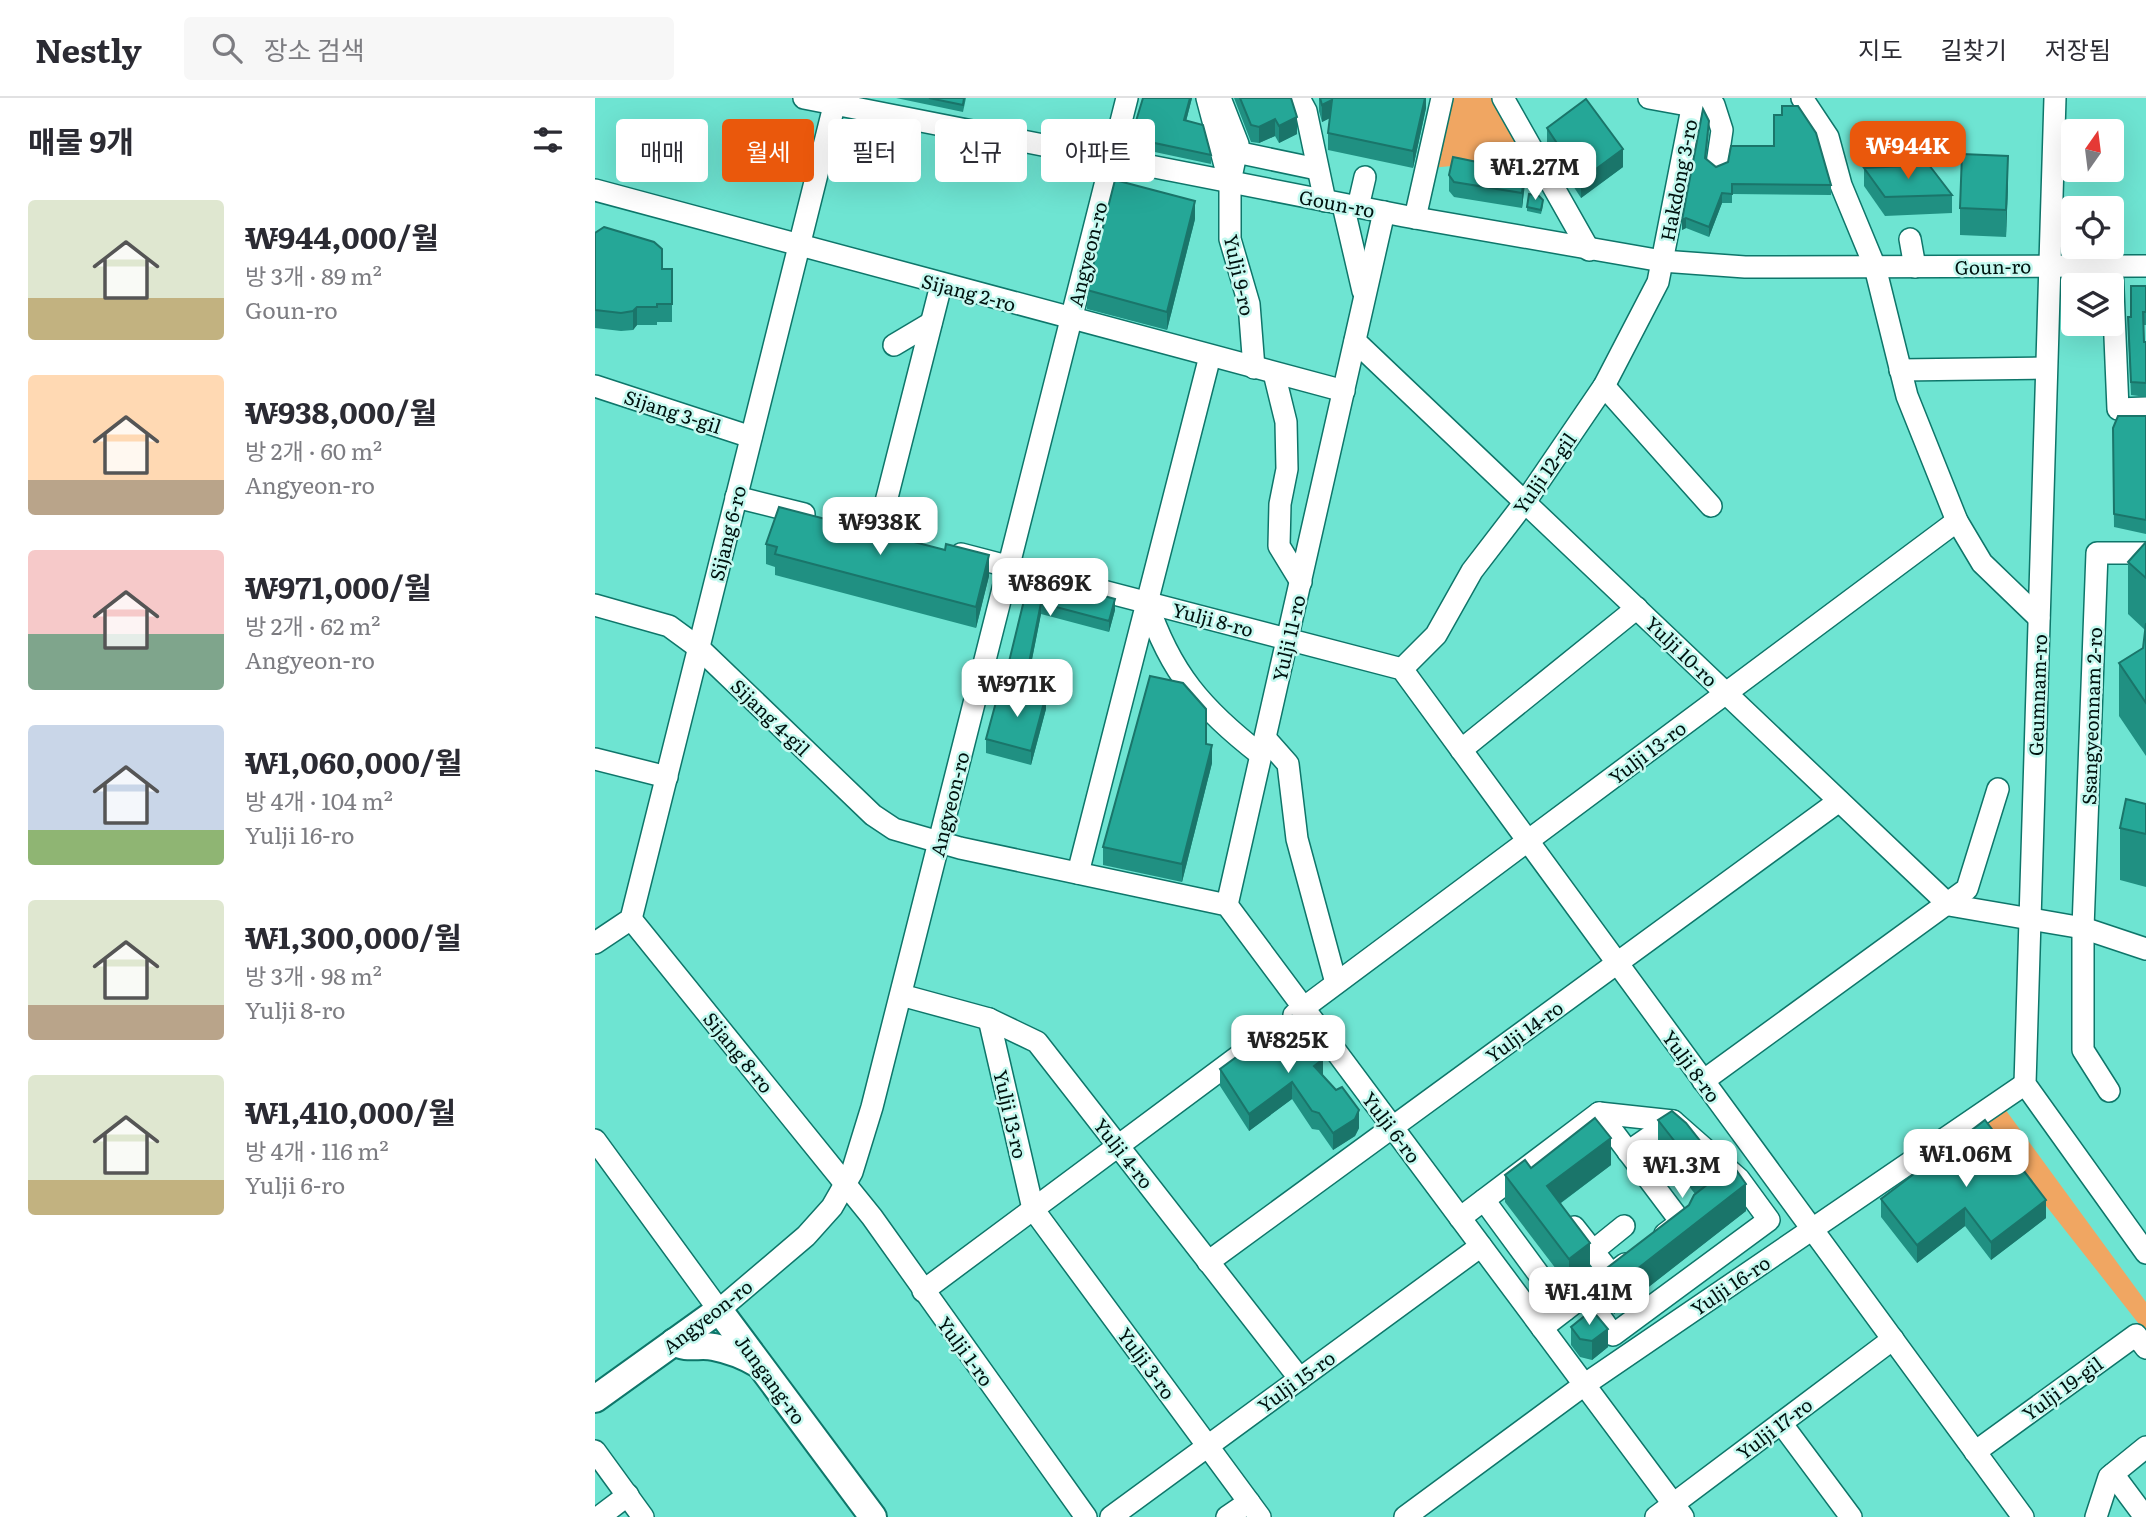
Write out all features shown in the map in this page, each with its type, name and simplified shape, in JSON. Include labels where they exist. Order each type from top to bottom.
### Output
[{"type":"main road","name":"Angyeon-ro","points":[[595,1399],[719,1310]]},
{"type":"main road","name":"Jungang-ro","points":[[719,1310],[873,1517]]},
{"type":"main road","points":[[674,1342],[682,1348],[705,1346],[721,1349],[760,1364]]},
{"type":"street","name":"Goun-ro","points":[[804,98],[835,101],[1041,144]]},
{"type":"street","name":"Angyeon-ro","points":[[1121,119],[1127,98]]},
{"type":"street","points":[[1207,98],[1230,182]]},
{"type":"street","points":[[1220,98],[1238,144],[1230,182]]},
{"type":"street","points":[[1299,98],[1307,110],[1317,169],[1342,204],[1365,298]]},
{"type":"street","points":[[1415,218],[1442,98]]},
{"type":"street","points":[[1503,98],[1590,250]]},
{"type":"street","points":[[1649,98],[1714,105],[1722,130],[1717,164]]},
{"type":"street","points":[[1802,98],[1828,137],[1841,185],[1875,267],[1900,370],[1925,445],[1957,521],[1982,563],[2039,618]]},
{"type":"street","name":"Geumnam-ro","points":[[2025,1084],[2055,98]]},
{"type":"street","name":"Sijang 6-ro","points":[[631,919],[835,101]]},
{"type":"street","name":"Hakdong 3-ro","points":[[1662,261],[1694,101]]},
{"type":"street","points":[[1236,152],[1317,169]]},
{"type":"street","name":"Goun-ro","points":[[1155,168],[1415,218],[1662,261],[1745,267],[2146,266]]},
{"type":"street","points":[[1342,204],[1365,177]]},
{"type":"street","name":"Angyeon-ro","points":[[719,1310],[815,1227],[846,1185],[861,1147],[1105,182]]},
{"type":"street","name":"Yulji 9-ro","points":[[1230,182],[1230,239],[1264,370]]},
{"type":"street","name":"Sijang 2-ro","points":[[595,190],[1071,320],[1344,391]]},
{"type":"street","points":[[1301,582],[1384,212]]},
{"type":"street","points":[[1910,239],[1915,267]]},
{"type":"street","name":"Yulji 12-gil","points":[[1402,669],[1436,635],[1472,571],[1525,502],[1604,386],[1647,306],[1658,282],[1662,261]]},
{"type":"street","points":[[2112,266],[2118,409],[2146,408]]},
{"type":"street","points":[[878,533],[941,285]]},
{"type":"street","points":[[894,345],[931,323]]},
{"type":"street","name":"Yulji 10-ro","points":[[1355,341],[1949,905]]},
{"type":"street","points":[[1078,873],[1210,356]]},
{"type":"street","points":[[1900,370],[2046,368]]},
{"type":"street","name":"Yulji 11-ro","points":[[1227,905],[1301,582],[1279,546],[1280,504],[1287,469],[1286,422],[1264,370]]},
{"type":"street","name":"Sijang 3-gil","points":[[595,386],[751,437]]},
{"type":"street","points":[[1604,386],[1711,506]]},
{"type":"street","points":[[736,497],[829,520]]},
{"type":"street","name":"Yulji 13-ro","points":[[1282,1024],[1957,521]]},
{"type":"street","points":[[853,527],[903,539]]},
{"type":"street","name":"Yulji 8-ro","points":[[941,549],[1402,669],[2023,1517]]},
{"type":"street","name":"Ssangyeonnam 2-ro","points":[[2083,928],[2097,553],[2146,553]]},
{"type":"street","points":[[1147,602],[1157,631],[1189,687],[1214,717],[1263,746],[1287,764],[1297,839],[1336,983]]},
{"type":"street","name":"Sijang 4-gil","points":[[595,605],[669,626],[699,648],[880,821],[894,829],[940,842]]},
{"type":"street","points":[[1461,750],[1637,608]]},
{"type":"street","points":[[595,759],[667,777]]},
{"type":"street","points":[[1703,1081],[1949,905],[1967,889],[1998,789]]},
{"type":"street","name":"Yulji 14-ro","points":[[1209,1262],[1839,801]]},
{"type":"street","points":[[940,842],[1227,905]]},
{"type":"street","name":"Yulji 6-ro","points":[[1227,905],[1584,1385],[1671,1513]]},
{"type":"street","points":[[1949,905],[2083,928],[2146,949]]},
{"type":"street","points":[[595,943],[631,919]]},
{"type":"street","name":"Sijang 8-ro","points":[[631,919],[846,1185]]},
{"type":"street","points":[[2083,928],[2083,1050],[2109,1091]]},
{"type":"street","name":"Yulji 4-ro","points":[[901,995],[989,1018],[1037,1042],[1300,1379]]},
{"type":"street","name":"Yulji 13-ro","points":[[989,1018],[1033,1209]]},
{"type":"street","points":[[923,1291],[1260,1040]]},
{"type":"street","points":[[2025,1084],[2146,1253]]},
{"type":"street","name":"Yulji 16-ro","points":[[1405,1517],[1584,1385],[2025,1084]]},
{"type":"street","points":[[1542,1328],[1681,1222],[1598,1114]]},
{"type":"street","points":[[1460,1219],[1598,1114],[1673,1121],[1739,1179],[1769,1220],[1613,1335],[1585,1295]]},
{"type":"street","points":[[1628,1152],[1673,1121]]},
{"type":"street","name":"Jungang-ro","points":[[595,1140],[719,1310]]},
{"type":"street","name":"Yulji 1-ro","points":[[846,1185],[1086,1517]]},
{"type":"street","points":[[1484,1200],[1565,1310]]},
{"type":"street","name":"Yulji 3-ro","points":[[1033,1209],[1255,1510]]},
{"type":"street","points":[[1564,1215],[1612,1275]]},
{"type":"street","points":[[1593,1251],[1624,1226]]},
{"type":"street","name":"Yulji 15-ro","points":[[1111,1517],[1481,1246]]},
{"type":"street","name":"Yulji 19-gil","points":[[1975,1452],[2136,1335],[2146,1348]]},
{"type":"street","name":"Yulji 17-ro","points":[[1671,1513],[1781,1423],[1893,1339]]},
{"type":"street","points":[[1781,1423],[1851,1517]]},
{"type":"street","points":[[2097,1517],[2108,1478],[2146,1447]]},
{"type":"street","points":[[595,1451],[643,1517]]},
{"type":"street","points":[[2113,1474],[2145,1517]]},
{"type":"street","points":[[599,1517],[628,1496]]},
{"type":"street","points":[[1227,1517],[1255,1510]]},
{"type":"shaded area","points":[[1449,98],[1494,98],[1547,192],[1492,171],[1462,166],[1433,168]]},
{"type":"shaded area","points":[[2005,1109],[2146,1302],[2146,1333],[1981,1123]]},
{"type":"building","points":[[929,98],[964,98],[963,105]]},
{"type":"building","points":[[1143,98],[1190,98],[1184,120],[1203,125],[1211,155],[1155,143],[1155,119],[1137,119]]},
{"type":"building","points":[[1240,98],[1291,98],[1297,117],[1279,126],[1275,119],[1259,127],[1251,125]]},
{"type":"building","points":[[1320,98],[1425,98],[1413,151],[1328,133],[1332,100],[1322,105]]},
{"type":"building","points":[[1586,99],[1623,149],[1581,180],[1547,128]]},
{"type":"building","points":[[1782,106],[1798,106],[1816,133],[1831,185],[1732,184],[1732,194],[1722,193],[1709,227],[1686,218],[1682,220],[1703,109],[1709,121],[1705,158],[1716,167],[1728,162],[1731,146],[1774,146],[1774,115],[1782,115]]},
{"type":"building","points":[[1962,154],[2008,156],[2006,210],[1960,208]]},
{"type":"building","points":[[1453,157],[1506,168],[1507,164],[1525,168],[1522,193],[1454,182],[1449,175]]},
{"type":"building","points":[[1929,165],[1952,195],[1885,197],[1864,168]]},
{"type":"building","points":[[1114,182],[1195,201],[1167,312],[1087,290]]},
{"type":"building","points":[[1529,194],[1539,196],[1543,200],[1541,210],[1527,207]]},
{"type":"building","points":[[604,227],[654,242],[662,249],[662,269],[672,269],[672,304],[637,307],[633,311],[621,313],[595,310],[595,233]]},
{"type":"building","points":[[2131,286],[2146,286],[2146,312],[2143,312],[2146,383],[2131,382],[2128,317],[2131,317]]},
{"type":"building","points":[[2118,416],[2146,416],[2146,520],[2114,514],[2113,428]]},
{"type":"building","points":[[779,507],[945,550],[946,544],[989,555],[976,607],[775,554],[777,547],[766,544]]},
{"type":"building","points":[[2146,542],[2146,578],[2128,562]]},
{"type":"building","points":[[1039,578],[1115,599],[1109,621],[1041,603],[1025,683],[1005,678],[1028,584]]},
{"type":"building","points":[[2146,623],[2146,703],[2119,663],[2143,648]]},
{"type":"building","points":[[1150,676],[1183,683],[1206,709],[1206,744],[1212,745],[1182,864],[1103,847]]},
{"type":"building","points":[[1015,687],[1046,695],[1031,751],[986,739],[996,702]]},
{"type":"building","points":[[2126,799],[2146,804],[2146,834],[2120,828]]},
{"type":"building","points":[[1292,1016],[1323,1059],[1314,1066],[1336,1090],[1342,1087],[1359,1110],[1355,1119],[1333,1133],[1319,1113],[1312,1111],[1292,1082],[1249,1114],[1220,1069]]},
{"type":"building","points":[[1672,1111],[1686,1123],[1724,1171],[1732,1164],[1746,1184],[1614,1287],[1603,1271],[1689,1205],[1694,1195],[1708,1184],[1658,1120]]},
{"type":"building","points":[[1595,1118],[1611,1138],[1547,1186],[1590,1243],[1569,1259],[1505,1175],[1525,1160],[1531,1168]]},
{"type":"building","points":[[1985,1120],[2046,1200],[1991,1242],[1965,1208],[1917,1245],[1881,1199]]},
{"type":"building","points":[[1592,1310],[1608,1329],[1592,1341],[1580,1339],[1571,1327]]}]
